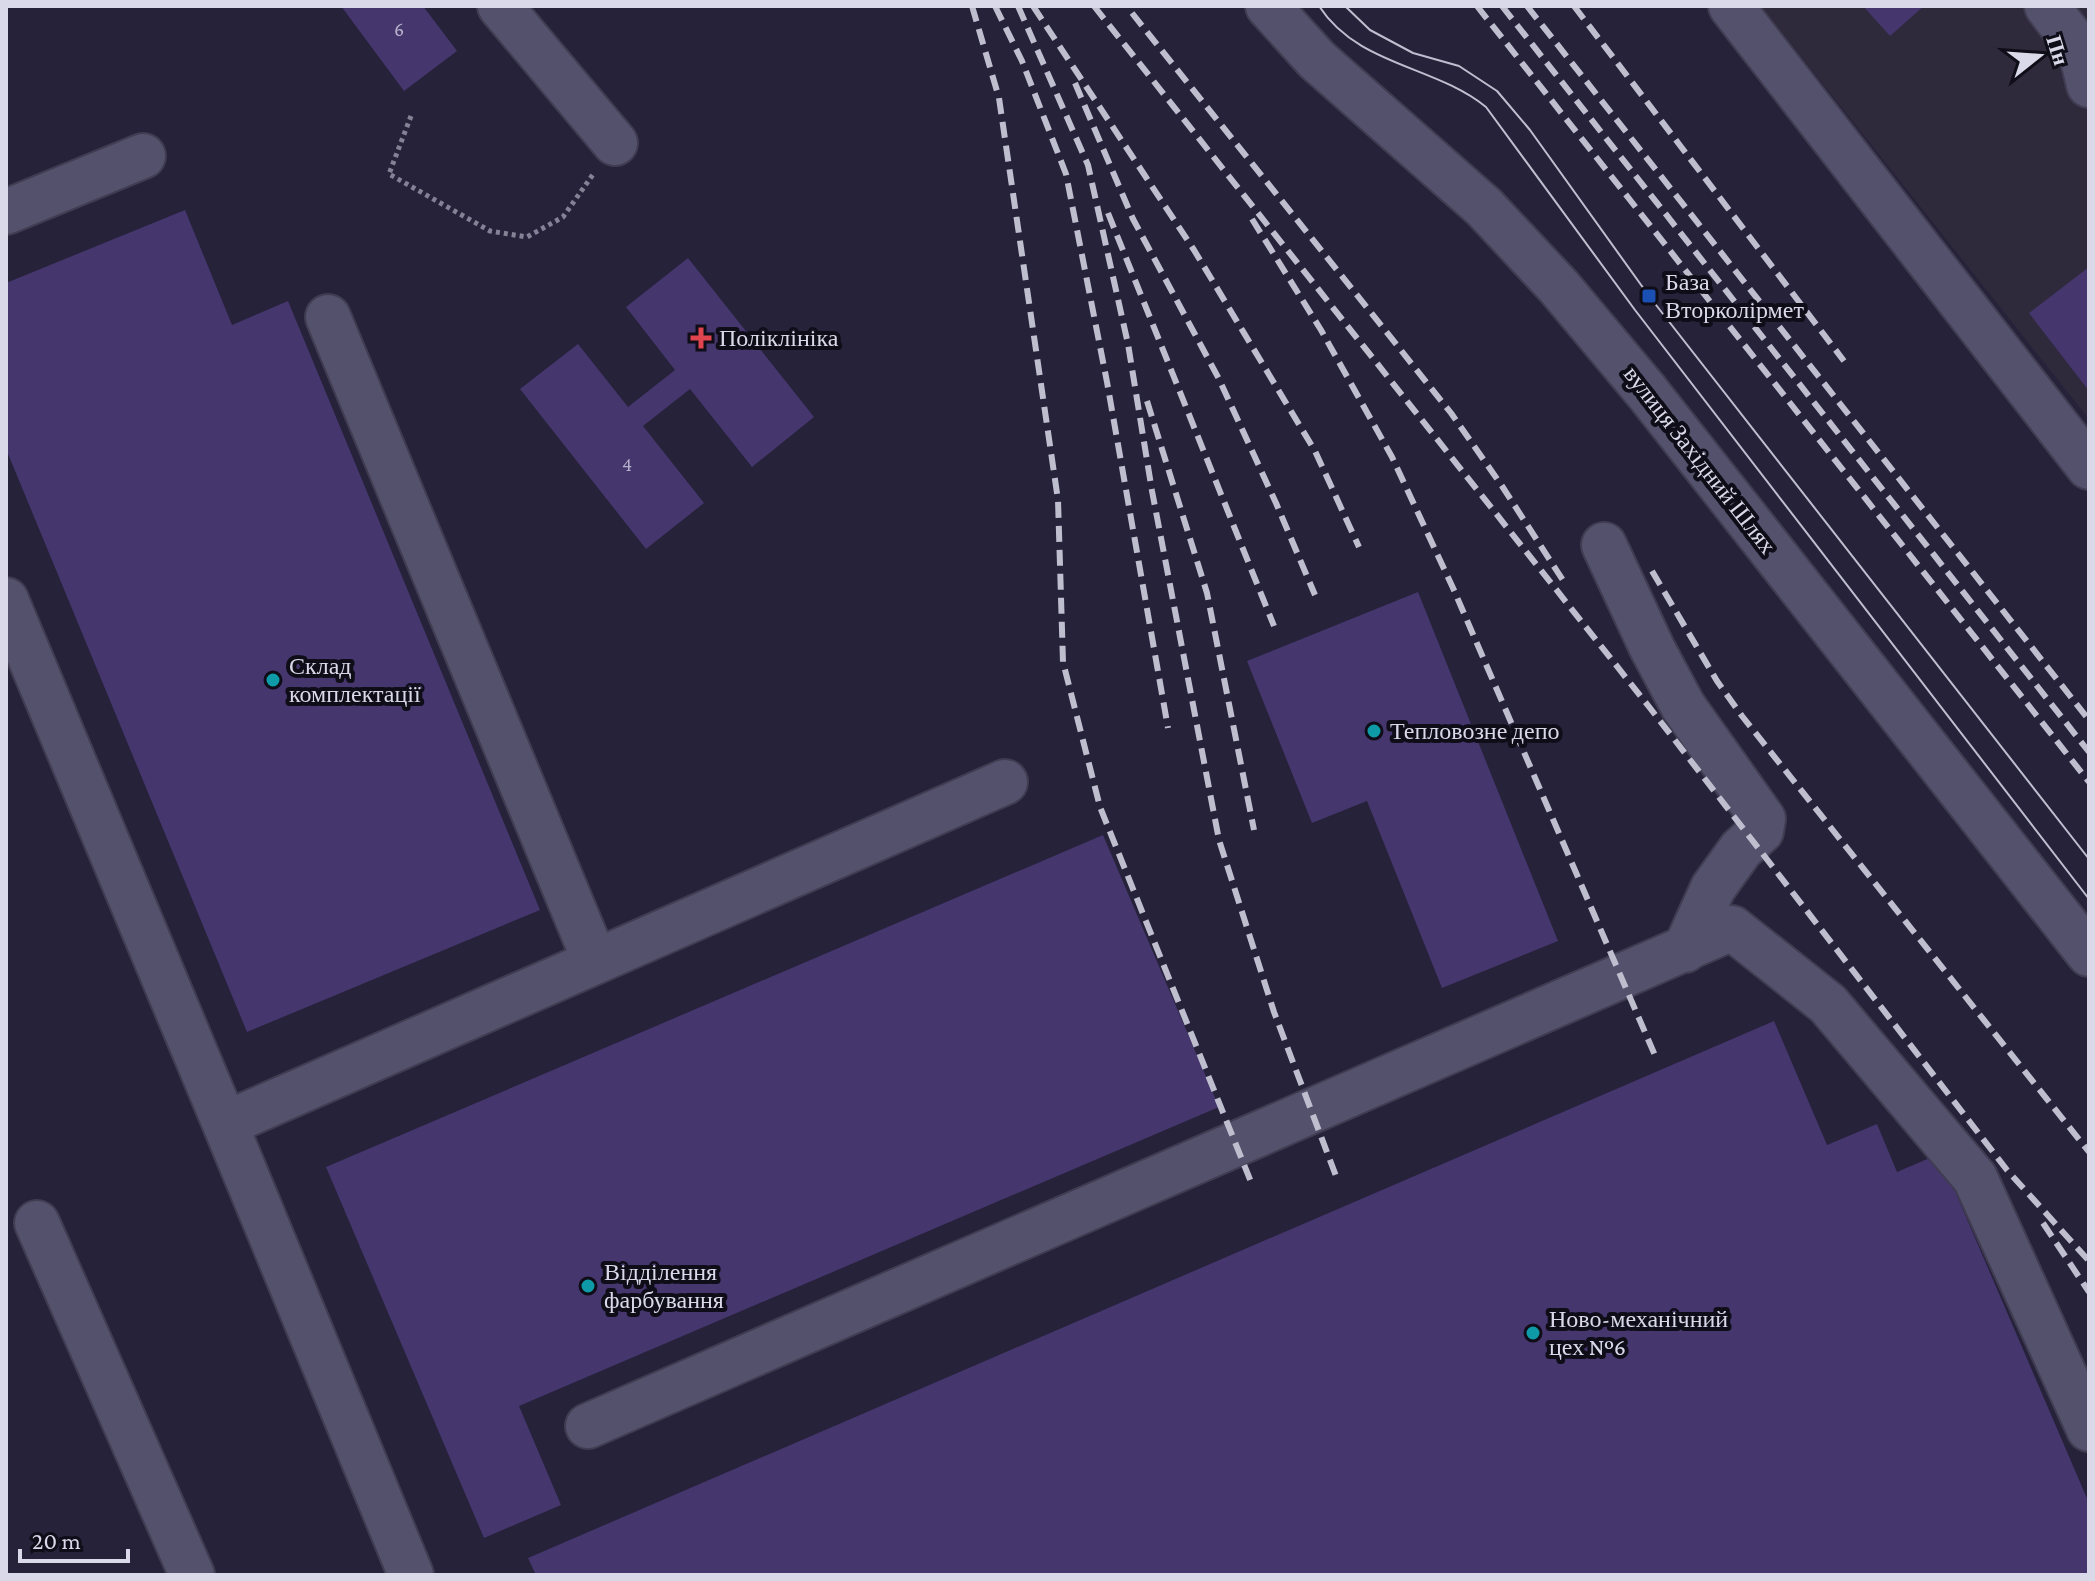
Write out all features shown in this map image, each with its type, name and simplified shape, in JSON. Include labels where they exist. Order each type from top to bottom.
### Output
[{"type":"street","points":[[500,6],[615,143]]},
{"type":"street","name":"вулиця Західний Шлях","points":[[1268,6],[1317,60],[1484,207],[1559,287],[1647,392],[2089,954]]},
{"type":"street","points":[[1731,6],[2089,467]]},
{"type":"street","points":[[2047,6],[2081,51],[2089,85]]},
{"type":"street","points":[[6,212],[143,156]]},
{"type":"street","points":[[328,317],[595,961]]},
{"type":"street","points":[[1604,545],[1683,706],[1763,819],[1761,831],[1741,849],[1713,888],[1685,950]]},
{"type":"street","points":[[6,600],[411,1575]]},
{"type":"street","points":[[225,1124],[1005,782]]},
{"type":"street","points":[[588,1426],[1732,928],[1828,1004],[1975,1178],[2089,1429]]},
{"type":"street","points":[[37,1223],[192,1575]]},
{"type":"path","points":[[411,116],[389,174],[490,231],[527,237],[563,217],[615,143]]},
{"type":"shaded area","points":[[1761,6],[2089,6],[2089,419]]},
{"type":"building","points":[[341,6],[423,6],[457,51],[404,91]]},
{"type":"building","points":[[1863,6],[1924,6],[1890,36]]},
{"type":"building","name":"Склад комплектації","points":[[185,210],[232,325],[288,301],[540,910],[247,1032],[6,449],[6,283]]},
{"type":"building","points":[[688,258],[814,417],[752,467],[690,389],[643,426],[704,503],[646,549],[520,389],[578,344],[628,407],[675,370],[626,307]]},
{"type":"building","points":[[2089,267],[2089,391],[2029,313]]},
{"type":"building","name":"Тепловозне депо","points":[[1418,592],[1558,941],[1442,988],[1367,801],[1312,823],[1247,661]]},
{"type":"building","name":"Відділення фарбування","points":[[1103,835],[1219,1107],[519,1406],[561,1505],[484,1538],[326,1167]]},
{"type":"building","name":"Ново-механічний цех №6","points":[[1774,1021],[1827,1145],[1877,1124],[1897,1172],[1939,1154],[2089,1503],[2089,1575],[536,1575],[528,1558]]},
{"type":"tram line","points":[[1319,6],[1335,26],[1354,41],[1443,82],[1486,107],[1635,310],[2089,899]]},
{"type":"tram line","points":[[1345,6],[1370,30],[1413,53],[1459,66],[1497,91],[1530,130],[1649,296],[2089,859]]},
{"type":"railway","points":[[972,6],[999,98],[1058,500],[1063,662],[1100,807],[1253,1187]]},
{"type":"railway","points":[[995,6],[1022,61],[1066,174],[1107,382],[1168,728]]},
{"type":"railway","points":[[1018,6],[1088,165],[1128,344],[1152,491],[1219,840],[1274,1012],[1336,1176]]},
{"type":"railway","points":[[1033,6],[1194,250],[1315,451],[1359,547]]},
{"type":"railway","points":[[1094,6],[1650,708],[2007,1170],[2089,1261]]},
{"type":"railway","points":[[1477,6],[2089,782]]},
{"type":"railway","points":[[1502,6],[2089,752]]},
{"type":"railway","points":[[1527,6],[2089,720]]},
{"type":"railway","points":[[1574,6],[1844,361]]},
{"type":"railway","points":[[1132,13],[1451,413],[1566,585]]},
{"type":"railway","points":[[1075,83],[1133,219],[1219,379],[1315,595]]},
{"type":"railway","points":[[1108,213],[1274,626]]},
{"type":"railway","points":[[1252,219],[1321,330],[1392,457],[1453,588],[1657,1060]]},
{"type":"railway","points":[[1147,401],[1207,593],[1254,830]]},
{"type":"railway","points":[[1652,571],[1717,681],[1742,716],[2089,1152]]},
{"type":"railway","points":[[2043,1223],[2089,1292]]},
{"type":"place","name":"База Вторколірмет","points":[[1649,296]]},
{"type":"place","name":"Поліклініка","points":[[701,338]]},
{"type":"place","name":"Склад комплектації","points":[[273,680]]},
{"type":"place","name":"Тепловозне депо","points":[[1374,731]]},
{"type":"place","name":"Відділення фарбування","points":[[588,1286]]},
{"type":"place","name":"Ново-механічний цех №6","points":[[1533,1333]]}]
